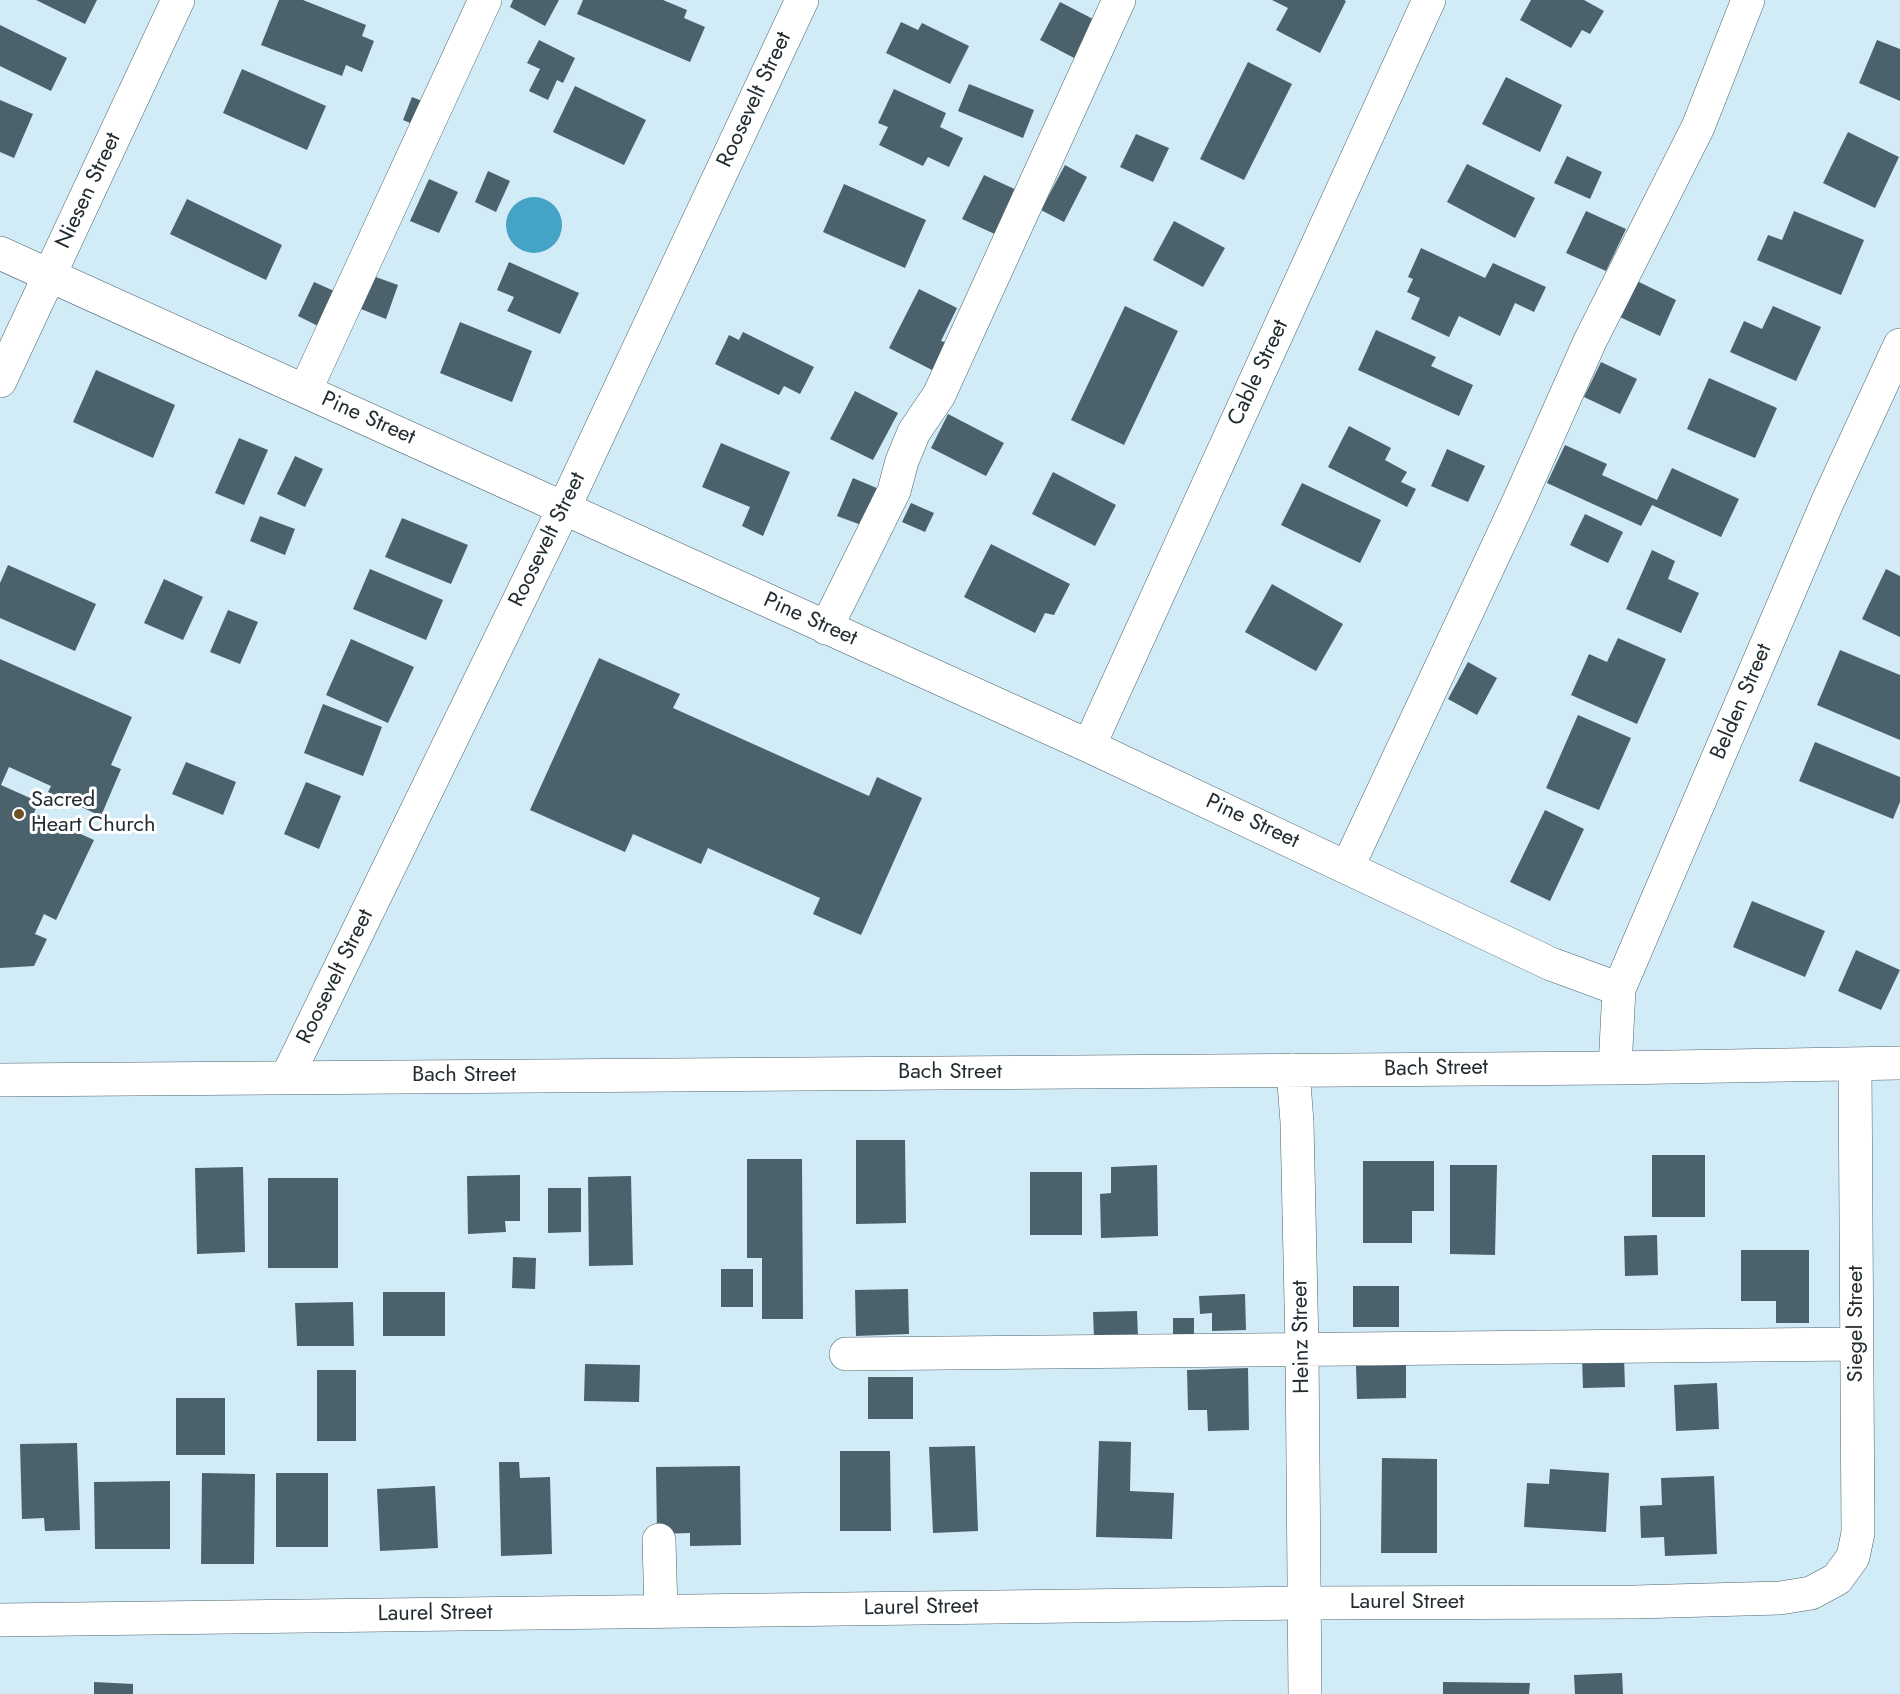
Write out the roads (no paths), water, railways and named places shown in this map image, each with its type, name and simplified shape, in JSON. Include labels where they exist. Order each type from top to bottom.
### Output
[{"type":"street","name":"Niesen Street","points":[[0,381],[178,0]]},
{"type":"street","points":[[305,391],[485,0]]},
{"type":"street","name":"Roosevelt Street","points":[[287,1077],[564,508],[802,0]]},
{"type":"street","points":[[826,628],[894,491],[902,461],[914,432],[939,395],[1119,0]]},
{"type":"street","name":"Cable Street","points":[[1089,746],[1429,0]]},
{"type":"street","points":[[1348,866],[1518,503],[1590,341],[1698,127],[1748,0]]},
{"type":"street","name":"Pine Street","points":[[0,253],[1089,746],[1348,866],[1551,964],[1619,989]]},
{"type":"street","name":"Belden Street","points":[[1615,1068],[1619,989],[1827,503],[1900,345]]},
{"type":"street","name":"Bach Street","points":[[0,1080],[1615,1068],[1900,1063]]},
{"type":"street","name":"Siegel Street","points":[[1838,1579],[1853,1557],[1858,1533],[1855,1064]]},
{"type":"street","name":"Heinz Street","points":[[1293,1070],[1297,1122],[1302,1348],[1305,1694]]},
{"type":"street","points":[[846,1354],[1857,1344]]},
{"type":"street","points":[[659,1540],[661,1612]]},
{"type":"street","name":"Laurel Street","points":[[0,1620],[1635,1602],[1780,1598],[1811,1593],[1838,1579]]},
{"type":"water","points":[[528,197],[540,197],[550,201],[558,209],[562,225],[558,241],[550,249],[540,253],[528,253],[518,249],[510,241],[506,231],[506,219],[510,209],[518,201]]},
{"type":"place","name":"Sacred Heart Church","points":[[19,814]]}]
